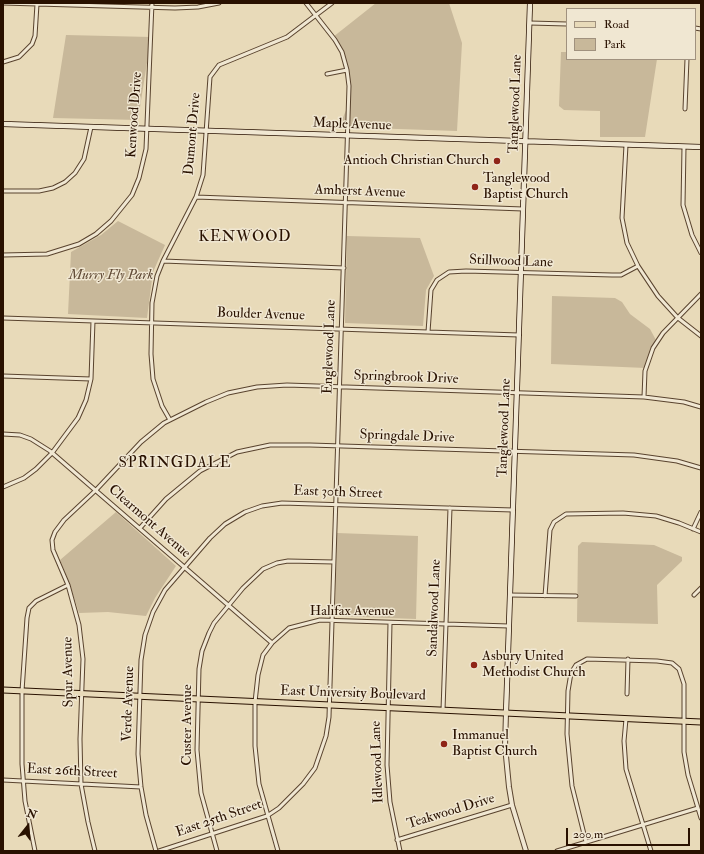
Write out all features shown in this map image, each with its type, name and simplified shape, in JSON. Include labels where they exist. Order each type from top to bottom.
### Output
[{"type":"main road","name":"Tanglewood Lane","points":[[506,713],[530,3]]},
{"type":"main road","name":"Maple Avenue","points":[[3,124],[701,147]]},
{"type":"main road","name":"East University Boulevard","points":[[3,690],[701,722]]},
{"type":"street","points":[[3,3],[189,8],[219,3]]},
{"type":"street","name":"Kenwood Drive","points":[[3,255],[36,255],[58,252],[88,239],[108,225],[126,204],[136,185],[145,158],[152,3]]},
{"type":"street","name":"Englewood Lane","points":[[306,3],[335,40],[342,52],[347,70],[349,103],[329,705]]},
{"type":"street","name":"Dumont Drive","points":[[170,420],[162,406],[153,379],[151,354],[152,303],[157,276],[163,260],[196,197],[203,175],[208,84],[215,68],[224,62],[280,41],[332,3]]},
{"type":"street","points":[[3,62],[18,57],[32,44],[35,36],[38,4]]},
{"type":"street","points":[[530,23],[566,24]]},
{"type":"street","points":[[685,109],[687,60]]},
{"type":"street","points":[[327,74],[347,70]]},
{"type":"street","points":[[3,191],[39,191],[53,188],[65,182],[75,173],[84,159],[91,127]]},
{"type":"street","points":[[626,145],[622,218],[627,243],[638,266],[658,296],[678,318],[701,336]]},
{"type":"street","points":[[684,147],[683,205],[692,235],[701,253]]},
{"type":"street","name":"Amherst Avenue","points":[[196,197],[523,209]]},
{"type":"street","points":[[163,260],[344,268]]},
{"type":"street","name":"Stillwood Lane","points":[[428,332],[431,290],[437,280],[445,274],[454,271],[612,276],[621,274],[638,266]]},
{"type":"street","points":[[644,398],[645,371],[650,354],[659,339],[701,294]]},
{"type":"street","name":"Boulder Avenue","points":[[3,318],[519,335]]},
{"type":"street","points":[[3,487],[31,473],[52,452],[78,418],[86,400],[91,379],[93,321]]},
{"type":"street","points":[[3,376],[91,379]]},
{"type":"street","name":"Springbrook Drive","points":[[96,490],[141,442],[170,420],[215,398],[245,390],[287,385],[517,393],[644,398],[678,401],[701,407]]},
{"type":"street","name":"Clearmont Avenue","points":[[3,434],[20,435],[31,439],[52,452],[272,643]]},
{"type":"street","name":"Springdale Drive","points":[[140,528],[166,499],[187,479],[213,462],[246,449],[270,445],[652,456],[701,468]]},
{"type":"street","name":"Spur Avenue","points":[[95,851],[81,784],[80,738],[83,659],[79,625],[68,586],[53,550],[53,536],[64,520],[96,490]]},
{"type":"street","name":"East 30th Street","points":[[184,567],[220,529],[234,518],[253,509],[282,503],[513,510]]},
{"type":"street","name":"Sandalwood Lane","points":[[443,710],[450,508]]},
{"type":"street","points":[[693,528],[701,512]]},
{"type":"street","points":[[545,596],[550,530],[554,522],[562,516],[572,513],[645,515],[665,518],[701,532]]},
{"type":"street","name":"Custer Avenue","points":[[217,851],[205,813],[198,770],[197,699],[202,651],[214,623],[251,579],[269,566],[288,561],[334,562]]},
{"type":"street","name":"Verde Avenue","points":[[157,851],[146,815],[140,787],[138,754],[144,641],[153,612],[168,586],[184,567]]},
{"type":"street","points":[[35,851],[23,781],[21,740],[22,691],[26,631],[29,608],[39,598],[68,586]]},
{"type":"street","points":[[694,595],[701,588]]},
{"type":"street","points":[[510,595],[576,596]]},
{"type":"street","name":"Halifax Avenue","points":[[278,851],[267,816],[256,765],[255,702],[261,661],[272,643],[289,628],[320,620],[509,626]]},
{"type":"street","name":"Idlewood Lane","points":[[390,622],[387,707],[388,783],[400,851]]},
{"type":"street","points":[[586,842],[570,773],[567,716],[570,679],[576,665],[587,659],[628,659],[668,662],[679,669],[684,684],[684,752],[701,818]]},
{"type":"street","points":[[627,694],[628,659]]},
{"type":"street","name":"East 25th Street","points":[[157,851],[212,835],[267,816],[292,797],[315,768],[326,736],[329,705]]},
{"type":"street","name":"Tanglewood Lane","points":[[506,713],[505,754],[512,805],[526,851]]},
{"type":"street","points":[[626,718],[624,741],[626,769],[651,851]]},
{"type":"street","name":"East 26th Street","points":[[3,780],[140,787]]},
{"type":"street","name":"Teakwood Drive","points":[[397,840],[512,805]]},
{"type":"street","points":[[557,851],[698,808]]},
{"type":"green space","points":[[376,3],[449,3],[462,43],[457,131],[339,127],[349,103],[349,87],[344,59],[333,37]]},
{"type":"green space","points":[[66,35],[151,37],[138,120],[53,118]]},
{"type":"green space","points":[[561,52],[566,52],[566,60],[657,60],[645,137],[600,137],[600,111],[564,110],[559,106]]},
{"type":"green space","name":"Murry Fly Park","points":[[118,221],[165,245],[153,272],[147,318],[68,314],[71,252],[101,235]]},
{"type":"green space","points":[[347,236],[420,238],[434,276],[426,290],[423,326],[345,323]]},
{"type":"green space","points":[[552,296],[615,298],[622,302],[630,314],[650,329],[657,342],[646,368],[551,364]]},
{"type":"green space","points":[[116,512],[176,566],[155,598],[146,616],[108,612],[79,613],[60,560]]},
{"type":"green space","points":[[337,533],[418,536],[416,619],[335,616]]},
{"type":"green space","points":[[582,542],[654,545],[682,557],[682,561],[657,585],[658,624],[577,622],[578,546]]},
{"type":"place","name":"Antioch Christian Church","points":[[497,161]]},
{"type":"place","name":"Tanglewood Baptist Church","points":[[475,187]]},
{"type":"place","name":"Asbury United Methodist Church","points":[[474,665]]},
{"type":"place","name":"Immanuel Baptist Church","points":[[444,744]]},
{"type":"district","name":"KENWOOD","points":[[245,238]]},
{"type":"district","name":"SPRINGDALE","points":[[175,464]]}]
